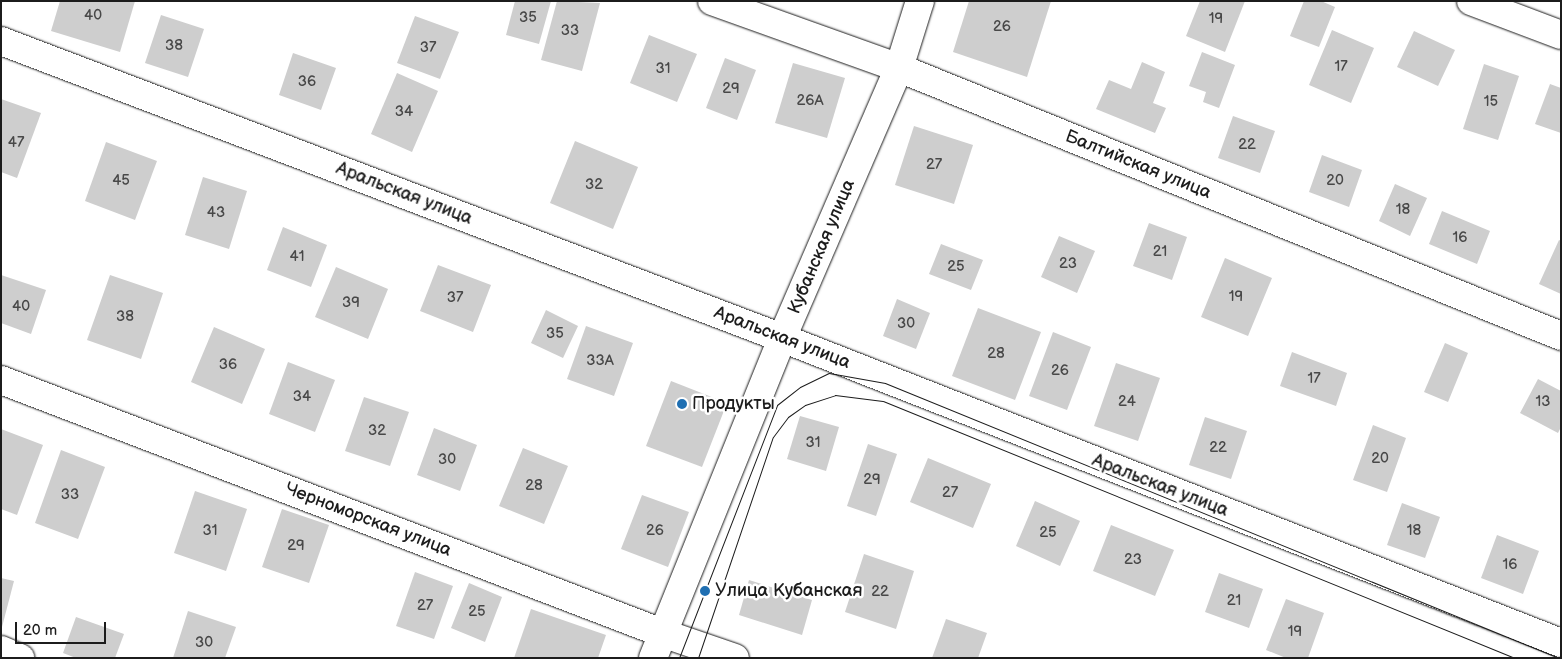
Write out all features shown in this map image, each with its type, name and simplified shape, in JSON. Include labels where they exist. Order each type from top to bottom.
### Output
[{"type":"street","name":"Балтийская улица","points":[[712,1],[900,68],[1561,336]]},
{"type":"street","name":"Кубанская улица","points":[[658,645],[782,338],[900,68],[920,1]]},
{"type":"street","points":[[1471,1],[1561,35]]},
{"type":"street","name":"Аральская улица","points":[[1,41],[782,338],[1561,643]]},
{"type":"street","name":"Черноморская улица","points":[[1,380],[658,645],[735,658]]},
{"type":"street","points":[[1,650],[20,658]]},
{"type":"building","points":[[60,1],[135,1],[120,52],[51,31]]},
{"type":"building","points":[[515,1],[551,1],[539,44],[506,35]]},
{"type":"building","points":[[557,1],[600,3],[582,71],[541,60]]},
{"type":"building","points":[[969,1],[1051,1],[1027,77],[953,52]]},
{"type":"building","points":[[1200,1],[1245,1],[1225,52],[1186,36]]},
{"type":"building","points":[[1304,1],[1321,1],[1335,7],[1319,47],[1290,36]]},
{"type":"building","points":[[161,15],[204,29],[188,77],[145,63]]},
{"type":"building","points":[[415,16],[459,32],[440,79],[397,63]]},
{"type":"building","points":[[1332,30],[1374,48],[1351,103],[1309,85]]},
{"type":"building","points":[[1414,31],[1455,50],[1438,86],[1397,67]]},
{"type":"building","points":[[649,35],[697,54],[677,102],[630,83]]},
{"type":"building","points":[[1202,52],[1235,65],[1219,108],[1203,102],[1206,92],[1189,86]]},
{"type":"building","points":[[293,53],[336,68],[321,110],[279,95]]},
{"type":"building","points":[[725,58],[756,70],[737,120],[706,108]]},
{"type":"building","points":[[1142,62],[1165,72],[1153,103],[1166,108],[1155,133],[1096,109],[1109,80],[1131,89]]},
{"type":"building","points":[[793,63],[845,78],[827,138],[775,123]]},
{"type":"building","points":[[1484,64],[1519,76],[1498,140],[1463,129]]},
{"type":"building","points":[[397,73],[438,91],[412,152],[371,134]]},
{"type":"building","points":[[1550,84],[1561,88],[1561,133],[1535,124]]},
{"type":"building","points":[[1,99],[41,113],[17,178],[1,172]]},
{"type":"building","points":[[1233,116],[1275,131],[1260,173],[1218,158]]},
{"type":"building","points":[[914,126],[973,145],[954,204],[895,185]]},
{"type":"building","points":[[575,141],[638,167],[613,229],[550,203]]},
{"type":"building","points":[[106,142],[157,161],[135,220],[85,201]]},
{"type":"building","points":[[1322,155],[1362,170],[1349,207],[1309,192]]},
{"type":"building","points":[[203,177],[247,191],[229,249],[185,235]]},
{"type":"building","points":[[1395,184],[1427,198],[1410,236],[1379,221]]},
{"type":"building","points":[[1442,211],[1490,231],[1477,264],[1429,244]]},
{"type":"building","points":[[1149,223],[1187,237],[1172,280],[1133,266]]},
{"type":"building","points":[[283,227],[327,245],[311,287],[267,270]]},
{"type":"building","points":[[1059,236],[1095,251],[1077,293],[1041,277]]},
{"type":"building","points":[[1559,240],[1561,241],[1561,294],[1539,284]]},
{"type":"building","points":[[941,244],[983,260],[971,290],[929,274]]},
{"type":"building","points":[[1225,258],[1272,278],[1248,336],[1201,317]]},
{"type":"building","points":[[438,265],[491,285],[473,332],[420,311]]},
{"type":"building","points":[[336,267],[388,289],[368,339],[315,317]]},
{"type":"building","points":[[1,275],[46,290],[31,334],[1,323]]},
{"type":"building","points":[[110,275],[163,293],[141,359],[87,340]]},
{"type":"building","points":[[897,299],[930,313],[916,349],[883,336]]},
{"type":"building","points":[[978,308],[1041,332],[1015,400],[952,376]]},
{"type":"building","points":[[546,310],[578,326],[563,358],[531,343]]},
{"type":"building","points":[[586,326],[633,343],[614,396],[567,379]]},
{"type":"building","points":[[214,327],[265,349],[242,404],[191,382]]},
{"type":"building","points":[[1053,332],[1091,347],[1067,410],[1029,396]]},
{"type":"building","points":[[1445,343],[1468,353],[1448,402],[1424,392]]},
{"type":"building","points":[[1292,352],[1347,373],[1336,406],[1280,386]]},
{"type":"building","points":[[288,362],[335,380],[315,432],[269,414]]},
{"type":"building","points":[[1116,363],[1160,378],[1138,441],[1094,426]]},
{"type":"building","points":[[1538,379],[1561,391],[1561,427],[1558,433],[1520,413]]},
{"type":"building","points":[[671,381],[727,403],[702,467],[646,446]]},
{"type":"building","points":[[364,397],[409,412],[390,466],[345,451]]},
{"type":"building","points":[[800,416],[839,427],[826,471],[787,459]]},
{"type":"building","points":[[1205,417],[1247,431],[1231,479],[1189,465]]},
{"type":"building","points":[[1373,425],[1406,438],[1387,492],[1353,480]]},
{"type":"building","points":[[434,428],[477,445],[460,491],[417,475]]},
{"type":"building","points":[[1,429],[43,445],[17,515],[1,509]]},
{"type":"building","points":[[868,444],[897,454],[876,516],[847,506]]},
{"type":"building","points":[[523,448],[568,466],[544,524],[499,506]]},
{"type":"building","points":[[61,450],[105,467],[78,539],[35,523]]},
{"type":"building","points":[[928,458],[991,484],[973,528],[910,502]]},
{"type":"building","points":[[195,491],[247,509],[226,571],[174,553]]},
{"type":"building","points":[[642,495],[689,512],[668,567],[621,549]]},
{"type":"building","points":[[1035,501],[1080,521],[1060,566],[1016,546]]},
{"type":"building","points":[[1402,503],[1440,517],[1425,558],[1387,545]]},
{"type":"building","points":[[282,509],[329,525],[309,583],[262,567]]},
{"type":"building","points":[[1111,525],[1174,550],[1155,596],[1093,571]]},
{"type":"building","points":[[1497,535],[1539,551],[1523,594],[1481,578]]},
{"type":"building","points":[[864,554],[914,571],[896,629],[845,612]]},
{"type":"building","points":[[415,572],[453,586],[434,639],[396,626]]},
{"type":"building","points":[[1219,573],[1263,589],[1249,628],[1205,612]]},
{"type":"building","points":[[1,578],[14,581],[2,627],[1,627]]},
{"type":"building","points":[[749,580],[812,600],[802,635],[739,615]]},
{"type":"building","points":[[469,583],[502,597],[485,642],[451,628]]},
{"type":"building","points":[[1286,599],[1324,613],[1308,658],[1286,658],[1266,650]]},
{"type":"building","points":[[531,609],[606,635],[598,658],[514,658]]},
{"type":"building","points":[[188,611],[236,627],[225,658],[173,658]]},
{"type":"building","points":[[76,617],[124,634],[115,658],[76,658],[63,653]]},
{"type":"building","points":[[946,619],[987,633],[978,658],[932,658]]},
{"type":"tram line","points":[[679,658],[777,405],[800,387],[829,373],[885,383],[1559,658]]},
{"type":"tram line","points":[[698,658],[773,437],[788,417],[805,405],[835,395],[883,401],[1515,658]]},
{"type":"place","name":"Продукты","points":[[682,404]]},
{"type":"place","name":"Улица Кубанская","points":[[705,591]]}]
